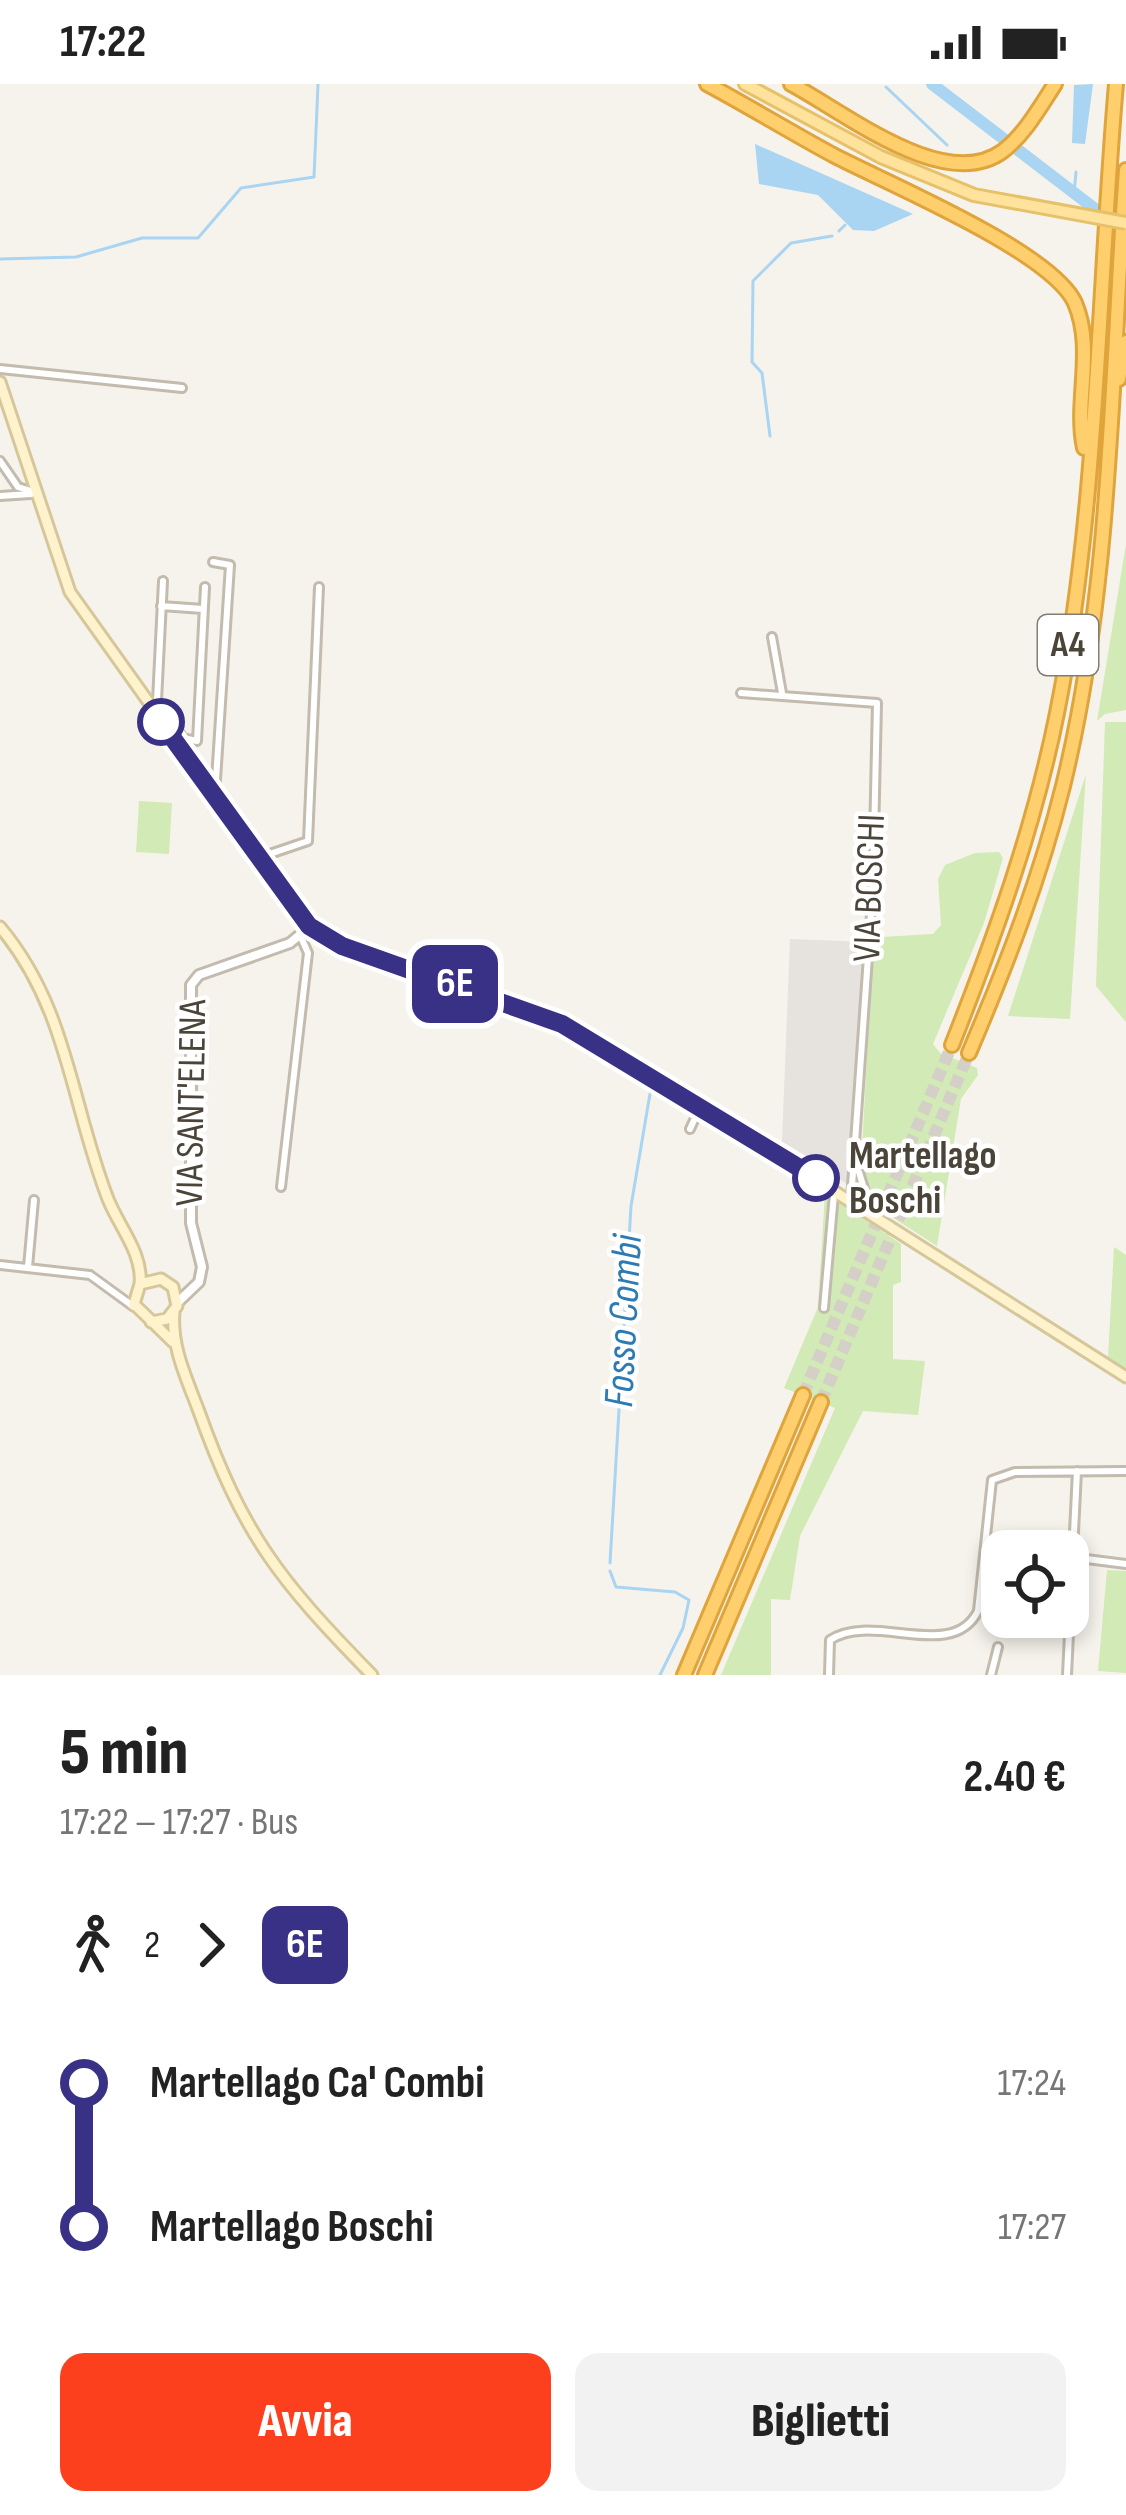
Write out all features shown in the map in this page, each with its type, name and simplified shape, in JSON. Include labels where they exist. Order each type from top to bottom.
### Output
[{"type":"highway","points":[[707,84],[1011,248],[1060,281],[1073,299],[1082,331],[1079,424],[1087,461]]},
{"type":"highway","points":[[791,84],[928,161],[966,165],[1005,150],[1055,84]]},
{"type":"highway","name":"A4","points":[[952,1045],[1009,894],[1044,773],[1069,643],[1116,84]]},
{"type":"highway","name":"A4","points":[[969,1053],[1029,902],[1064,784],[1089,652],[1126,170]]},
{"type":"highway","points":[[1107,464],[1126,342]]},
{"type":"highway","points":[[684,1675],[803,1395]]},
{"type":"highway","points":[[705,1675],[821,1402]]},
{"type":"main road","points":[[745,84],[881,158],[990,199],[1123,224]]},
{"type":"main road","points":[[0,382],[70,592],[154,704],[305,931],[562,1024],[701,1106],[1126,1376]]},
{"type":"main road","points":[[0,926],[36,974],[53,1009],[109,1202],[133,1249],[158,1279],[173,1287],[175,1345],[226,1487],[253,1539],[283,1582],[371,1675]]},
{"type":"main road","points":[[133,1249],[138,1287],[134,1307],[175,1345]]},
{"type":"main road","points":[[138,1287],[158,1279]]},
{"type":"main road","points":[[151,1322],[176,1307]]},
{"type":"street","points":[[0,369],[182,388]]},
{"type":"street","points":[[0,461],[18,487],[34,492]]},
{"type":"street","points":[[0,496],[20,498],[34,492]]},
{"type":"street","points":[[213,562],[230,565],[220,789],[214,796]]},
{"type":"street","points":[[163,581],[154,704],[183,738],[197,741],[205,587]]},
{"type":"street","points":[[257,858],[308,841],[319,587]]},
{"type":"street","points":[[161,606],[203,609]]},
{"type":"street","points":[[772,637],[782,693]]},
{"type":"street","name":"VIA BOSCHI","points":[[741,693],[877,704],[874,869],[855,1203]]},
{"type":"street","points":[[281,1187],[308,953],[305,931]]},
{"type":"street","name":"VIA SANT'ELENA","points":[[194,1287],[202,1268],[191,1223],[191,985],[199,975],[305,931]]},
{"type":"street","points":[[690,1129],[701,1106]]},
{"type":"street","points":[[824,1307],[836,1191]]},
{"type":"street","points":[[28,1267],[34,1200]]},
{"type":"street","points":[[0,1265],[90,1275],[134,1307]]},
{"type":"street","points":[[114,1292],[127,1294],[138,1287]]},
{"type":"street","points":[[173,1287],[194,1287]]},
{"type":"street","points":[[176,1307],[194,1287]]},
{"type":"street","points":[[1072,1530],[1077,1471]]},
{"type":"street","points":[[829,1675],[830,1640],[837,1635],[886,1629],[946,1635],[968,1627],[978,1611],[992,1480],[1016,1472],[1126,1471]]},
{"type":"street","points":[[1089,1559],[1126,1564]]},
{"type":"street","points":[[1067,1675],[1068,1638]]},
{"type":"street","points":[[991,1675],[998,1647]]},
{"type":"shaded area","points":[[790,939],[867,942],[853,1188],[782,1142]]},
{"type":"green space","points":[[1126,544],[1126,710],[1105,714],[1097,721]]},
{"type":"green space","points":[[1105,722],[1126,722],[1126,1022],[1096,986]]},
{"type":"green space","points":[[1086,774],[1070,1019],[1008,1016]]},
{"type":"green space","points":[[139,801],[172,803],[169,854],[136,852]]},
{"type":"green space","points":[[999,852],[1003,858],[984,923],[933,1044],[940,1053],[977,1068],[978,1075],[961,1099],[937,1246],[867,1201],[861,1168],[873,943],[881,937],[933,934],[941,925],[938,879],[945,865],[975,853]]},
{"type":"green space","points":[[825,1193],[901,1244],[901,1282],[893,1285],[893,1359],[925,1361],[918,1415],[863,1411],[800,1536],[790,1600],[771,1599],[771,1675],[721,1675],[835,1408],[784,1388],[818,1307]]},
{"type":"green space","points":[[1114,1247],[1126,1255],[1126,1368],[1108,1357]]},
{"type":"green space","points":[[1107,1570],[1126,1571],[1126,1673],[1098,1671]]},
{"type":"water","points":[[1093,84],[1085,144],[1072,143],[1074,85]]},
{"type":"water","points":[[755,144],[913,214],[874,231],[853,230],[818,195],[759,184]]},
{"type":"waterway","points":[[0,259],[76,257],[142,238],[198,238],[241,188],[314,177],[318,84]]},
{"type":"waterway","points":[[932,84],[1112,222]]},
{"type":"waterway","points":[[886,87],[947,145]]},
{"type":"waterway","points":[[1074,193],[1076,172]]},
{"type":"waterway","points":[[839,231],[845,225]]},
{"type":"waterway","points":[[770,436],[762,373],[752,362],[753,281],[791,243],[832,236]]},
{"type":"waterway","name":"Fosso Combi","points":[[610,1563],[631,1206],[652,1082]]},
{"type":"waterway","name":"Fosso Combi","points":[[610,1571],[616,1587],[675,1592],[689,1600],[683,1628],[660,1675]]},
{"type":"tunnel","points":[[803,1395],[952,1045]]},
{"type":"tunnel","points":[[821,1402],[969,1053]]},
{"type":"bus line","name":"6E","points":[[161,722],[297,914],[329,940],[562,1024],[637,1065],[816,1178]]},
{"type":"place","name":"Martellago Boschi","points":[[816,1178]]}]
